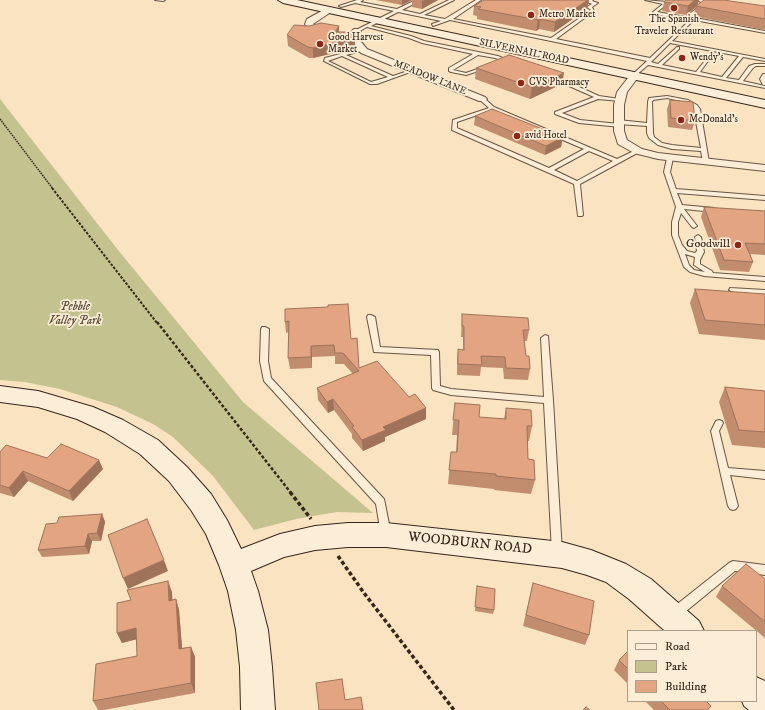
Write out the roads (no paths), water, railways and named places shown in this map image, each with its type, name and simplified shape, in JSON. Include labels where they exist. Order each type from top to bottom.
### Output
[{"type":"street","name":"SILVERNAIL ROAD","points":[[283,0],[439,23],[643,67],[765,104]]},
{"type":"street","name":"SILVERNAIL ROAD","points":[[313,0],[335,8]]},
{"type":"street","points":[[335,8],[314,18],[309,24],[312,28],[343,33]]},
{"type":"street","name":"SILVERNAIL ROAD","points":[[388,16],[643,67],[764,87]]},
{"type":"street","name":"MEADOW LANE","points":[[343,33],[351,36],[353,40],[363,49],[411,71],[482,99]]},
{"type":"street","points":[[643,67],[626,85],[622,92],[618,124],[622,142],[638,151],[670,158],[765,168]]},
{"type":"street","points":[[0,394],[38,400],[85,413],[114,426],[149,447],[178,474],[201,502],[217,528],[234,565],[243,590],[252,630],[256,667],[258,710]]},
{"type":"street","name":"WOODBURN ROAD","points":[[234,565],[280,546],[325,537],[386,535],[557,554],[591,563],[616,573],[640,589],[680,624]]},
{"type":"street","points":[[757,695],[765,702]]},
{"type":"lane","points":[[157,0],[163,0]]},
{"type":"lane","points":[[335,8],[362,0]]},
{"type":"lane","points":[[343,33],[367,26],[419,0]]},
{"type":"lane","points":[[356,2],[388,16],[421,15],[452,0]]},
{"type":"lane","points":[[421,15],[439,23],[450,19],[479,0]]},
{"type":"lane","points":[[552,40],[593,10],[589,7],[596,3],[589,2],[591,0]]},
{"type":"lane","points":[[646,0],[666,3],[654,13],[765,32]]},
{"type":"lane","points":[[699,0],[710,6]]},
{"type":"lane","points":[[687,18],[704,4]]},
{"type":"lane","points":[[450,19],[552,40],[643,67],[659,66],[764,87],[762,80],[765,75]]},
{"type":"lane","points":[[643,67],[693,19]]},
{"type":"lane","points":[[367,26],[410,37],[423,42],[477,53],[518,65]]},
{"type":"lane","points":[[668,44],[677,48],[711,54],[765,60]]},
{"type":"lane","points":[[668,44],[740,58]]},
{"type":"lane","points":[[659,66],[677,48]]},
{"type":"lane","points":[[363,49],[327,59],[326,61],[370,83],[375,83],[411,71]]},
{"type":"lane","points":[[477,53],[450,69],[451,71],[466,74],[492,64]]},
{"type":"lane","points":[[697,73],[711,54]]},
{"type":"lane","points":[[343,55],[392,77]]},
{"type":"lane","points":[[723,79],[740,58]]},
{"type":"lane","points":[[498,62],[504,60]]},
{"type":"lane","points":[[740,82],[751,67],[755,65],[765,66]]},
{"type":"lane","points":[[548,75],[563,80],[598,97],[620,100]]},
{"type":"lane","points":[[598,97],[556,113],[579,121],[649,125]]},
{"type":"lane","points":[[704,150],[672,147],[660,144],[652,138],[649,125],[651,98],[667,97],[692,103],[697,109],[704,150],[706,162]]},
{"type":"lane","points":[[482,99],[492,108],[617,161]]},
{"type":"lane","points":[[492,108],[456,122],[454,129],[576,183]]},
{"type":"lane","points":[[549,170],[589,149]]},
{"type":"lane","points":[[576,183],[638,151]]},
{"type":"lane","points":[[670,158],[667,172],[675,191],[679,207],[694,226]]},
{"type":"lane","points":[[576,183],[580,215]]},
{"type":"lane","points":[[675,191],[765,198]]},
{"type":"lane","points":[[679,207],[718,210]]},
{"type":"lane","points":[[679,207],[675,222],[675,235],[686,266],[692,271],[704,274],[765,279]]},
{"type":"lane","points":[[698,237],[701,252],[697,260],[697,265],[704,270],[717,275]]},
{"type":"lane","points":[[678,245],[691,254],[696,255],[701,252]]},
{"type":"lane","points":[[733,290],[765,292]]},
{"type":"lane","points":[[371,317],[377,350],[435,352],[436,388],[451,392],[549,400]]},
{"type":"lane","points":[[265,329],[264,361],[267,379],[381,502],[386,535]]},
{"type":"lane","points":[[545,338],[557,554]]},
{"type":"lane","points":[[718,423],[715,431],[733,506]]},
{"type":"lane","points":[[725,471],[765,475]]},
{"type":"lane","points":[[680,624],[733,566],[765,570]]},
{"type":"place","name":"The Spanish Traveler Restaurant","points":[[674,8]]},
{"type":"place","name":"Metro Market","points":[[531,15]]},
{"type":"place","name":"Good Harvest Market","points":[[320,44]]},
{"type":"place","name":"Wendy's","points":[[682,58]]},
{"type":"place","name":"CVS Pharmacy","points":[[521,83]]},
{"type":"place","name":"McDonald's","points":[[681,120]]},
{"type":"place","name":"avid Hotel","points":[[517,136]]},
{"type":"place","name":"Goodwill","points":[[738,245]]},
{"type":"park label","name":"Pebble Valley Park","points":[[75,315]]}]
